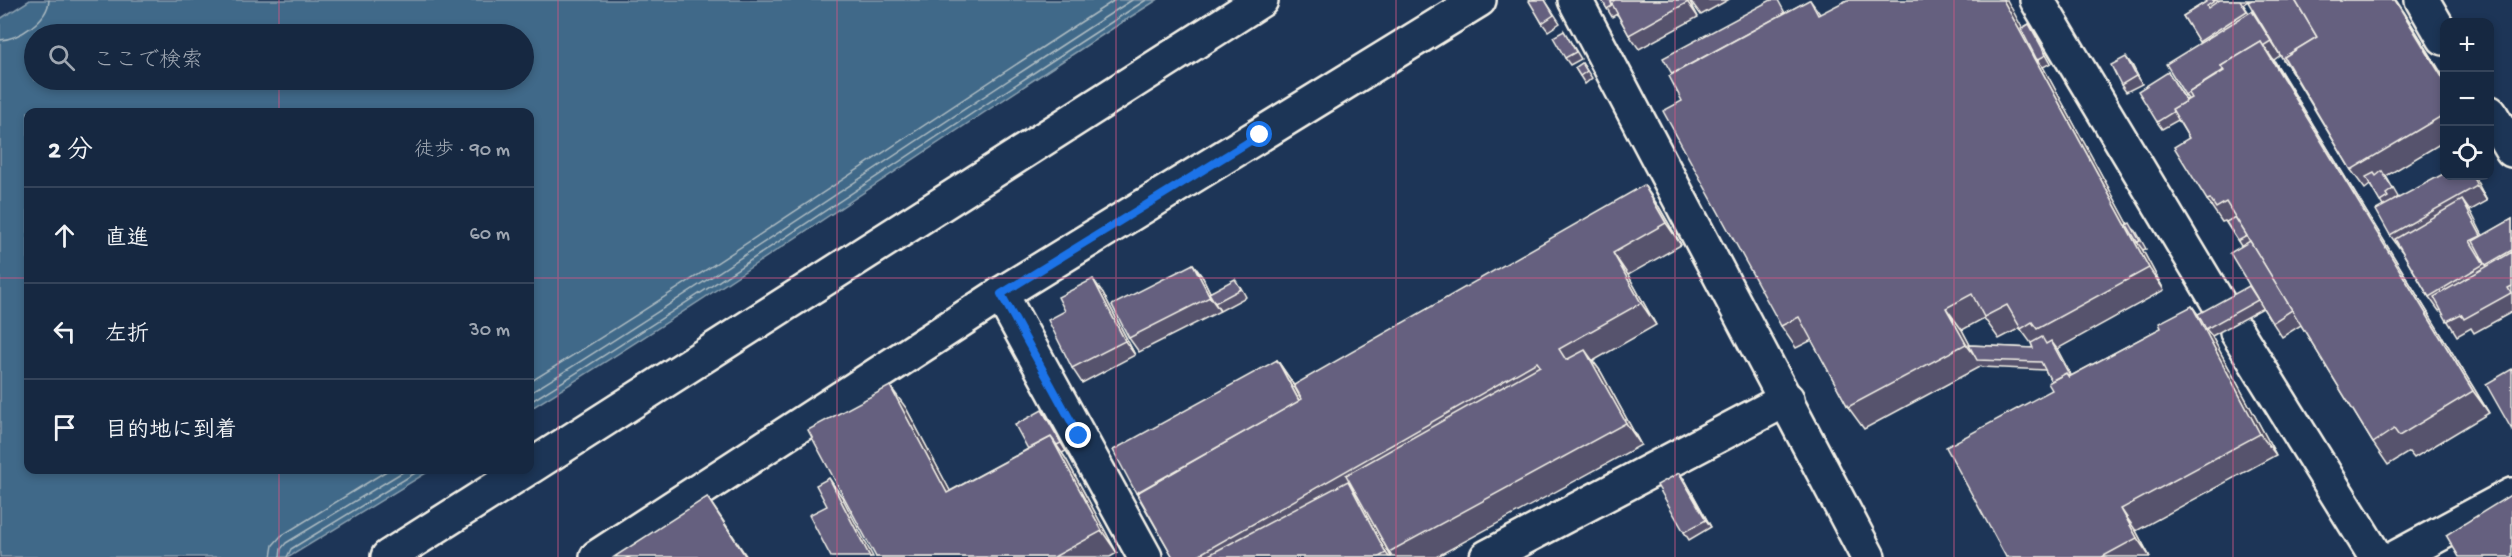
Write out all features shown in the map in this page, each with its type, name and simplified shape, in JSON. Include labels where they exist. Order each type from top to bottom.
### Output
[{"type":"street","points":[[534,464],[1261,0]]},
{"type":"street","points":[[597,557],[1001,294],[1479,0]]},
{"type":"street","points":[[1575,0],[1787,399],[1868,557]]},
{"type":"street","points":[[2037,0],[2229,319],[2376,557]]},
{"type":"street","points":[[2422,0],[2440,30]]},
{"type":"street","points":[[2494,120],[2512,150]]},
{"type":"street","points":[[1001,294],[1145,557]]},
{"type":"street","points":[[1487,557],[1787,399]]},
{"type":"street","points":[[388,557],[519,474]]},
{"type":"street","points":[[2397,557],[2512,495]]},
{"type":"water","points":[[30,0],[1157,0],[688,309],[534,406],[534,108],[24,108],[24,474],[424,474],[289,557],[0,557],[0,19]]},
{"type":"building","points":[[1530,0],[1545,0],[1554,15],[1542,23]]},
{"type":"building","points":[[1602,0],[1615,0],[1607,9]]},
{"type":"building","points":[[1615,0],[1686,0],[1688,2],[1629,35],[1611,2]]},
{"type":"building","points":[[1771,0],[1778,0],[1785,13],[1672,74],[1663,58]]},
{"type":"building","points":[[1809,0],[1818,15],[1847,0],[2003,0],[2149,268],[2037,329],[2032,322],[2021,329],[2007,305],[1984,317],[1972,294],[1946,308],[1966,344],[1848,407],[1799,317],[1781,326],[1663,111],[1682,101],[1669,76]]},
{"type":"building","points":[[2205,0],[2216,0],[2207,6],[2208,8],[2220,0],[2240,0],[2247,11],[2199,42],[2183,16],[2206,2]]},
{"type":"building","points":[[2252,0],[2295,0],[2317,37],[2284,57],[2287,62],[2285,63],[2248,2]]},
{"type":"building","points":[[2295,0],[2395,0],[2440,74],[2440,117],[2351,170],[2284,57],[2317,37]]},
{"type":"building","points":[[2252,11],[2271,41],[2263,46],[2261,42],[2221,66],[2224,70],[2185,95],[2166,64]]},
{"type":"building","points":[[2029,24],[2046,55],[2037,60],[2021,29]]},
{"type":"building","points":[[1564,31],[1576,52],[1565,58],[1553,37]]},
{"type":"building","points":[[2261,42],[2473,391],[2399,436],[2394,429],[2373,443],[2226,202],[2216,208],[2210,199],[2207,200],[2174,147],[2189,138],[2172,109],[2191,98],[2188,93],[2224,71],[2221,66]]},
{"type":"building","points":[[2126,57],[2136,76],[2121,85],[2111,65]]},
{"type":"building","points":[[1582,63],[1587,71],[1580,76],[1575,68]]},
{"type":"building","points":[[2168,72],[2186,101],[2157,122],[2138,91]]},
{"type":"building","points":[[2382,171],[2393,189],[2386,194],[2388,197],[2380,202],[2366,177],[2374,173],[2376,176]]},
{"type":"building","points":[[2440,176],[2440,180],[2474,180],[2477,186],[2390,235],[2376,210]]},
{"type":"building","points":[[1644,185],[1666,223],[1613,253],[1641,303],[1559,349],[1566,360],[1585,350],[1626,423],[1389,552],[1346,475],[1540,366],[1537,362],[1195,557],[1173,557],[1137,493],[1302,399],[1294,385]]},
{"type":"building","points":[[2462,200],[2481,236],[2470,241],[2484,264],[2429,297],[2395,239]]},
{"type":"building","points":[[2235,217],[2247,236],[2238,241],[2226,222]]},
{"type":"building","points":[[2512,219],[2512,250],[2486,265],[2473,241]]},
{"type":"building","points":[[2130,223],[2140,241],[2137,242],[2127,225]]},
{"type":"building","points":[[2250,241],[2292,310],[2272,323],[2230,253]]},
{"type":"building","points":[[2512,252],[2512,286],[2508,288],[2511,293],[2464,319],[2461,314],[2447,321],[2434,297]]},
{"type":"building","points":[[1193,264],[1210,297],[1129,338],[1112,305]]},
{"type":"building","points":[[1093,279],[1125,341],[1072,368],[1048,320],[1065,311],[1058,297]]},
{"type":"building","points":[[1235,279],[1241,289],[1215,303],[1209,293]]},
{"type":"building","points":[[2249,286],[2258,300],[2206,329],[2198,314]]},
{"type":"building","points":[[2192,306],[2260,434],[2121,509],[2137,538],[2102,557],[2006,557],[1946,447],[2052,390],[2048,383],[2066,373],[2069,377],[2161,328],[2159,323]]},
{"type":"building","points":[[2042,337],[2046,344],[2051,341],[2069,377],[2066,373],[2051,381],[2041,362],[1977,360],[1969,345],[2033,348],[2031,343]]},
{"type":"building","points":[[1277,360],[1299,401],[1136,493],[1113,450]]},
{"type":"building","points":[[2512,369],[2512,430],[2486,384]]},
{"type":"building","points":[[890,386],[947,493],[1051,437],[1102,531],[1054,557],[876,557],[808,430]]},
{"type":"building","points":[[1042,410],[1061,443],[1057,445],[1051,437],[1028,449],[1015,425]]},
{"type":"building","points":[[1679,473],[1706,520],[1684,532],[1657,485]]},
{"type":"building","points":[[829,478],[870,557],[831,557],[809,515],[827,506],[816,485]]},
{"type":"building","points":[[1348,481],[1386,553],[1379,557],[1205,557]]},
{"type":"building","points":[[2512,494],[2512,557],[2459,557],[2446,535]]},
{"type":"building","points":[[707,497],[746,557],[614,557]]},
{"type":"route","points":[[1079,436],[1001,294],[1260,135]]}]
